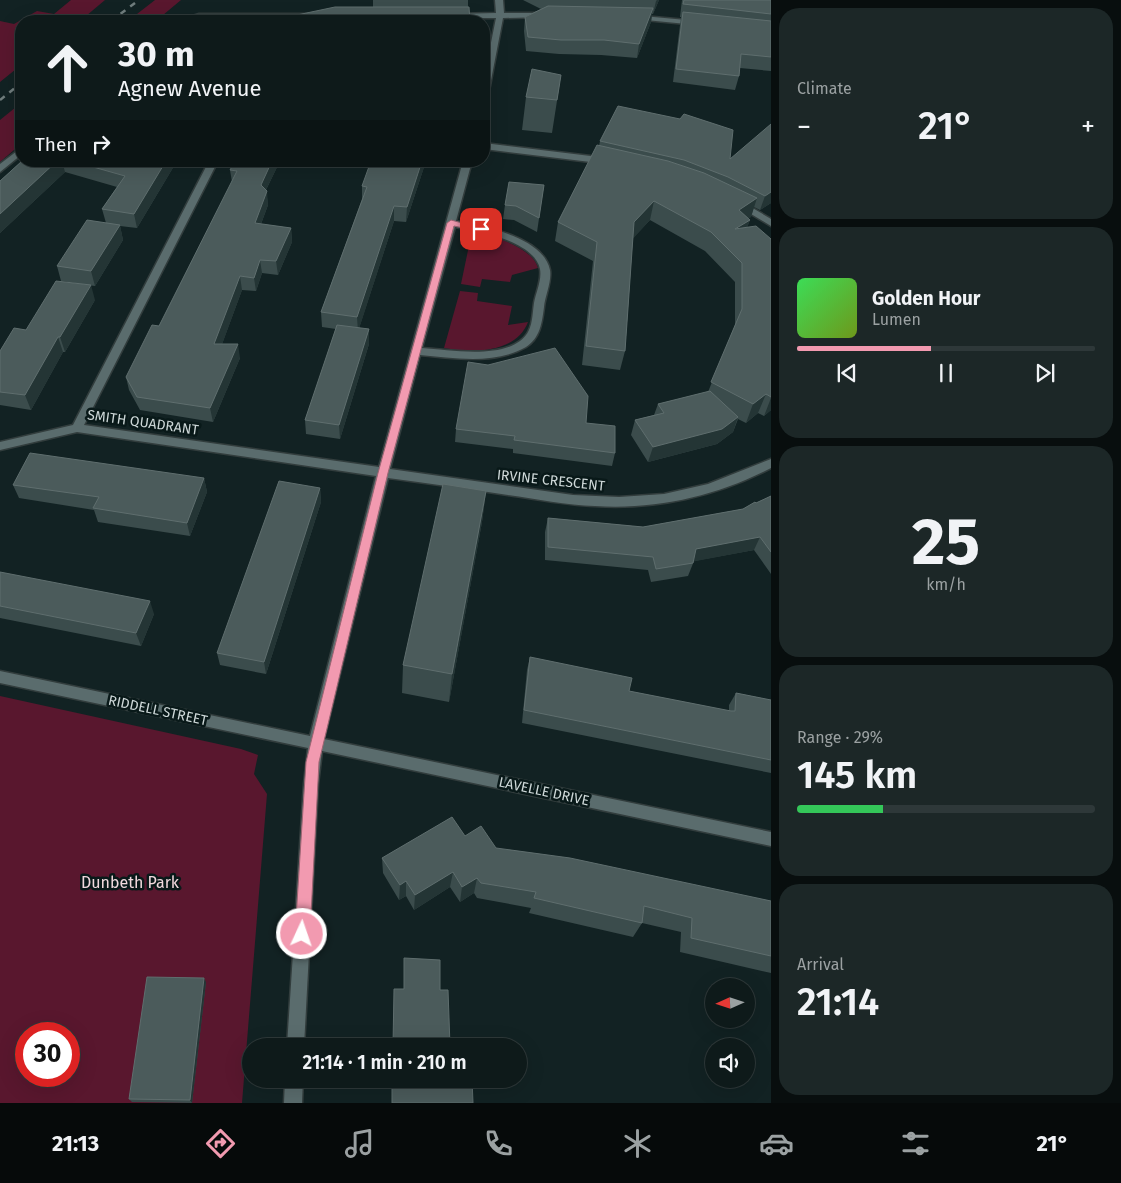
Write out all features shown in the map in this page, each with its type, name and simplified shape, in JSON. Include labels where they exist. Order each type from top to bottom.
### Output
[{"type":"street","points":[[490,66],[500,16],[499,0]]},
{"type":"street","points":[[490,16],[559,15]]},
{"type":"street","points":[[623,16],[709,25]]},
{"type":"street","points":[[490,147],[620,163]]},
{"type":"street","points":[[0,169],[15,156]]},
{"type":"street","name":"SMITH QUADRANT","points":[[211,167],[77,428],[383,473]]},
{"type":"street","points":[[296,1038],[311,784],[316,742],[383,473],[466,167]]},
{"type":"street","points":[[728,198],[771,223]]},
{"type":"street","points":[[416,351],[469,356],[486,355],[526,341],[534,333],[545,270],[540,257],[496,232],[451,223]]},
{"type":"street","points":[[0,446],[77,428]]},
{"type":"street","name":"IRVINE CRESCENT","points":[[383,473],[598,502],[653,499],[685,494],[716,487],[752,474],[771,463]]},
{"type":"street","name":"RIDDELL STREET","points":[[0,677],[316,742]]},
{"type":"street","name":"LAVELLE DRIVE","points":[[316,742],[771,839]]},
{"type":"street","points":[[293,1103],[294,1088]]},
{"type":"green space","points":[[71,0],[105,0],[87,15],[30,15],[37,11],[54,14]]},
{"type":"green space","points":[[155,0],[181,0],[163,15],[137,14]]},
{"type":"green space","points":[[0,21],[14,24],[15,70],[0,82]]},
{"type":"green space","points":[[15,108],[15,149],[0,162],[0,120]]},
{"type":"green space","points":[[472,231],[500,239],[520,248],[535,261],[538,268],[512,275],[510,282],[482,279],[480,287],[461,284]]},
{"type":"green space","points":[[460,291],[478,293],[477,301],[512,306],[508,325],[528,322],[522,333],[503,346],[492,349],[467,351],[444,348]]},
{"type":"green space","name":"Dunbeth Park","points":[[0,696],[241,749],[258,755],[254,774],[267,794],[247,1038],[242,1038],[242,1103],[0,1103]]},
{"type":"building","points":[[684,0],[771,0],[771,14],[683,4]]},
{"type":"building","points":[[548,6],[653,8],[639,44],[604,40],[561,40],[528,37],[525,17]]},
{"type":"building","points":[[335,7],[469,7],[470,15],[297,15]]},
{"type":"building","points":[[683,12],[771,21],[771,57],[741,54],[739,76],[676,69]]},
{"type":"building","points":[[532,69],[561,75],[557,100],[526,97]]},
{"type":"building","points":[[618,106],[680,119],[684,114],[733,130],[730,159],[771,124],[771,192],[765,196],[728,177],[684,160],[600,141]]},
{"type":"building","points":[[597,145],[668,161],[704,173],[757,198],[739,210],[750,220],[735,229],[756,226],[771,239],[771,397],[766,394],[753,404],[711,382],[742,309],[742,263],[711,232],[654,201],[634,222],[625,351],[586,346],[597,242],[558,222]]},
{"type":"building","points":[[15,167],[51,167],[0,214],[0,181]]},
{"type":"building","points":[[93,167],[162,167],[134,214],[102,209],[125,176]]},
{"type":"building","points":[[232,167],[269,167],[261,185],[267,191],[255,223],[291,228],[276,261],[260,260],[254,278],[240,276],[214,344],[238,344],[210,408],[137,397],[126,377],[152,325],[159,326],[237,171],[230,170]]},
{"type":"building","points":[[369,167],[420,167],[407,207],[394,206],[357,317],[321,312],[367,187],[362,186]]},
{"type":"building","points":[[509,182],[544,185],[539,218],[516,206],[505,205]]},
{"type":"building","points":[[87,220],[120,225],[91,271],[57,266]]},
{"type":"building","points":[[56,281],[91,285],[60,337],[58,337],[25,395],[0,392],[0,351],[14,328],[26,330]]},
{"type":"building","points":[[337,325],[369,329],[339,425],[305,420]]},
{"type":"building","points":[[555,348],[588,396],[586,423],[615,426],[615,453],[514,440],[515,436],[456,429],[468,362],[488,365]]},
{"type":"building","points":[[710,391],[738,417],[722,429],[653,447],[635,420],[664,413],[658,404]]},
{"type":"building","points":[[30,453],[204,478],[187,523],[93,508],[99,497],[13,485]]},
{"type":"building","points":[[279,481],[320,488],[264,662],[217,653]]},
{"type":"building","points":[[443,484],[486,491],[452,674],[403,665]]},
{"type":"building","points":[[771,496],[771,552],[760,537],[696,549],[693,563],[656,569],[653,557],[548,547],[548,518],[643,527],[743,509]]},
{"type":"building","points":[[0,572],[150,601],[136,633],[0,606]]},
{"type":"building","points":[[530,657],[632,678],[629,691],[731,711],[735,711],[736,693],[771,700],[771,760],[524,710]]},
{"type":"building","points":[[452,817],[465,836],[481,826],[496,848],[570,858],[771,901],[771,956],[691,938],[692,918],[644,906],[642,923],[534,898],[536,892],[481,883],[477,878],[462,887],[453,872],[415,895],[406,881],[400,885],[382,858]]},
{"type":"building","points":[[404,958],[440,960],[440,990],[448,990],[450,1038],[393,1038],[394,989],[404,989]]},
{"type":"building","points":[[147,977],[204,978],[190,1100],[129,1099]]},
{"type":"building","points":[[392,1088],[472,1088],[473,1103],[392,1103]]},
{"type":"railway","points":[[119,15],[139,0]]},
{"type":"railway","points":[[0,100],[15,88]]},
{"type":"route","points":[[302,934],[311,784],[316,742],[383,473],[451,223],[481,229]]}]
